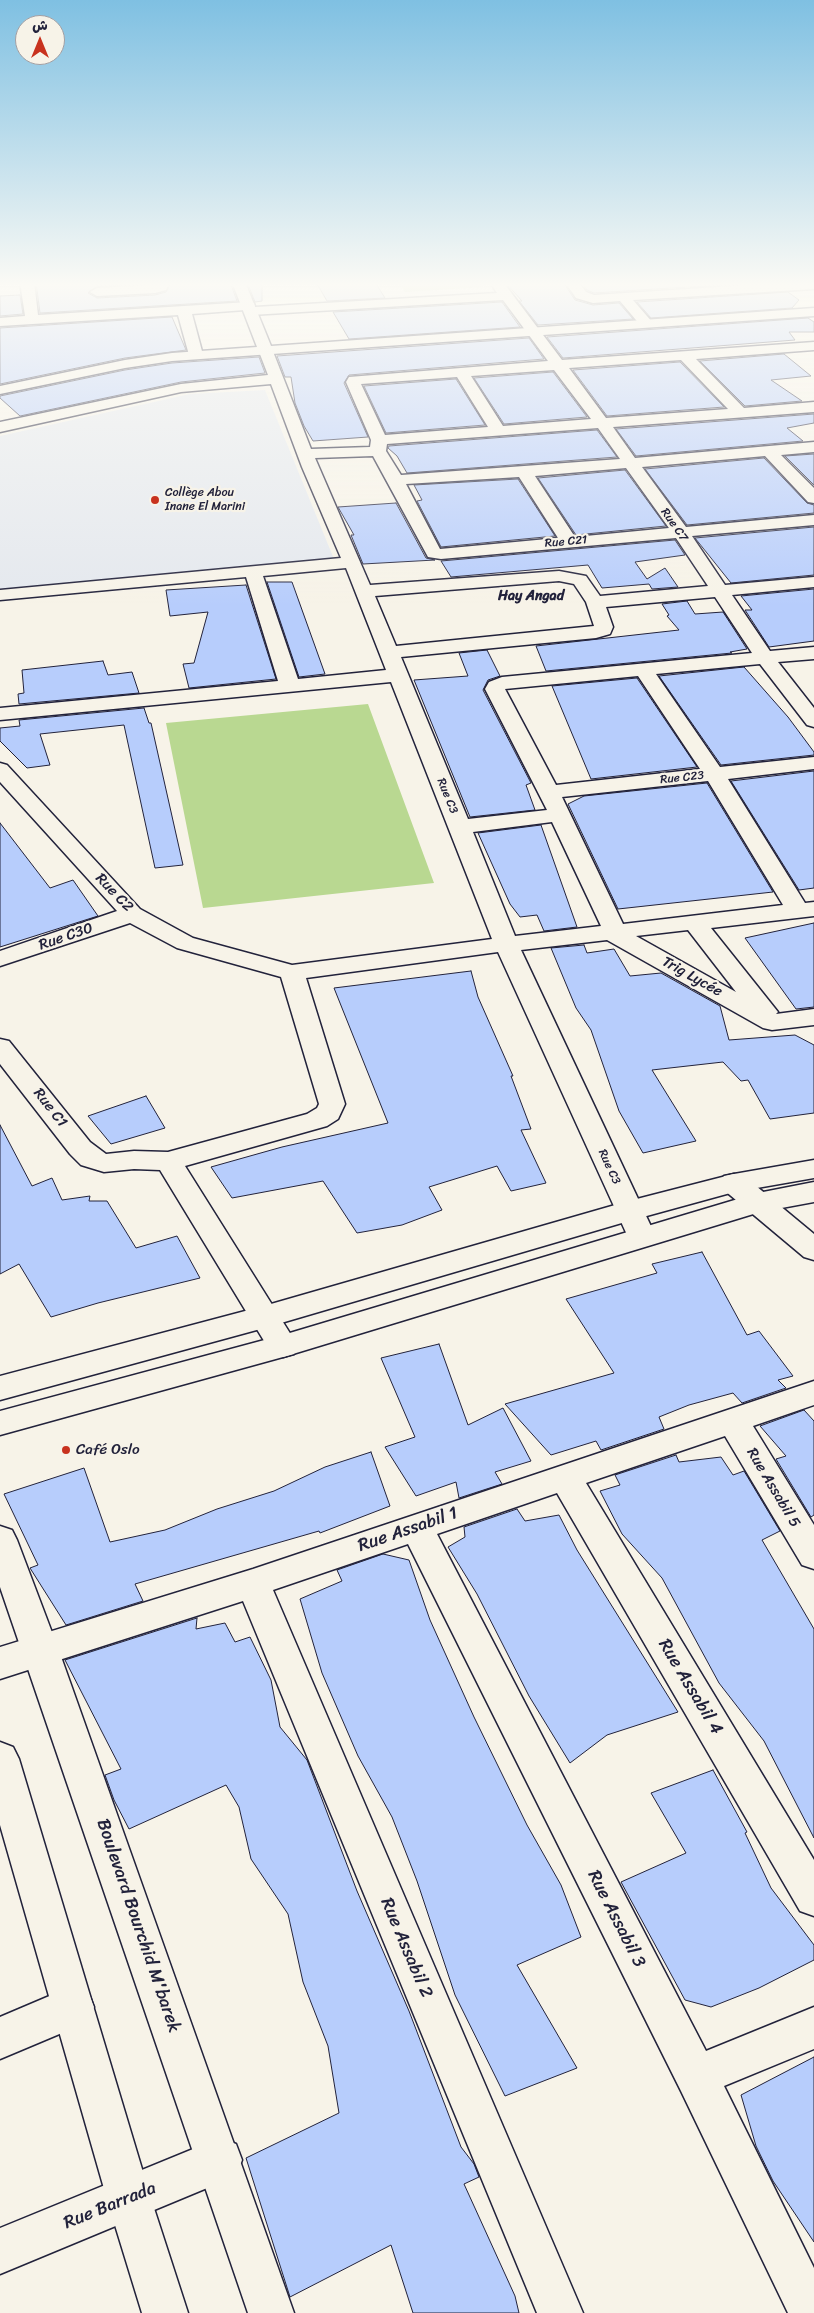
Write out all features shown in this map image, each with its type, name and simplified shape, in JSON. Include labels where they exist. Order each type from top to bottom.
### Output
[{"type":"street","points":[[0,427],[172,390]]},
{"type":"street","name":"Rue C3","points":[[281,390],[506,944],[642,1237]]},
{"type":"street","name":"Rue C21","points":[[356,390],[379,445],[434,553],[441,554],[814,520]]},
{"type":"street","points":[[473,390],[498,430]]},
{"type":"street","name":"Rue C7","points":[[577,390],[680,531],[719,592],[765,658],[814,721]]},
{"type":"street","points":[[718,390],[740,412]]},
{"type":"street","points":[[306,454],[498,430],[814,407]]},
{"type":"street","points":[[396,480],[524,472],[629,461],[814,447]]},
{"type":"street","points":[[768,450],[814,498]]},
{"type":"street","points":[[524,472],[569,541]]},
{"type":"street","points":[[0,595],[352,562]]},
{"type":"street","points":[[253,572],[290,686]]},
{"type":"street","points":[[363,591],[559,576],[572,577],[580,580],[595,602],[604,627],[603,630],[388,654]]},
{"type":"street","points":[[595,602],[814,582]]},
{"type":"street","points":[[613,931],[549,792],[495,689],[496,686],[502,683],[814,653]]},
{"type":"street","points":[[283,1346],[168,1161],[317,1120],[329,1113],[332,1104],[292,972],[613,931],[806,910],[644,670]]},
{"type":"street","points":[[0,714],[398,675]]},
{"type":"street","name":"Rue C23","points":[[549,792],[814,763]]},
{"type":"street","name":"Rue C2","points":[[0,769],[132,914],[186,943],[292,972]]},
{"type":"street","points":[[460,827],[560,815]]},
{"type":"street","name":"Rue C30","points":[[0,959],[132,914]]},
{"type":"street","points":[[695,923],[772,1022],[814,1017]]},
{"type":"street","name":"Trig Lycée","points":[[613,931],[772,1022]]},
{"type":"street","name":"Rue C1","points":[[0,1047],[80,1148],[91,1158],[104,1163],[134,1160],[168,1161]]},
{"type":"street","points":[[0,1388],[264,1317],[629,1211],[734,1183],[814,1168]]},
{"type":"street","points":[[734,1183],[814,1250]]},
{"type":"street","points":[[0,1423],[283,1346],[758,1203],[814,1192]]},
{"type":"street","name":"Rue Assabil 1","points":[[0,1663],[252,1583],[814,1393]]},
{"type":"street","name":"Rue Assabil 5","points":[[733,1420],[814,1556]]},
{"type":"street","name":"Rue Assabil 4","points":[[565,1477],[814,1897]]},
{"type":"street","name":"Rue Assabil 3","points":[[416,1527],[696,2076],[812,2313]]},
{"type":"street","name":"Boulevard Bourchid M'barek","points":[[0,1540],[41,1651],[220,2160],[271,2313]]},
{"type":"street","name":"Rue Assabil 2","points":[[252,1583],[560,2313]]},
{"type":"street","points":[[0,1759],[129,2200],[165,2313]]},
{"type":"street","points":[[0,2038],[73,2008]]},
{"type":"street","points":[[696,2076],[814,2028]]},
{"type":"street","name":"Rue Barrada","points":[[0,2251],[129,2200],[220,2160]]},
{"type":"shaded area","name":"Collège Abou Inane El Marini","points":[[265,390],[336,564],[0,593],[0,436],[190,394]]},
{"type":"green space","points":[[368,704],[434,883],[203,908],[166,723]]},
{"type":"building","points":[[29,390],[143,390],[20,416],[0,396]]},
{"type":"building","points":[[293,390],[347,390],[368,437],[313,441],[304,426],[295,403]]},
{"type":"building","points":[[366,390],[463,390],[485,425],[386,433]]},
{"type":"building","points":[[482,390],[567,390],[587,417],[504,424]]},
{"type":"building","points":[[588,390],[707,390],[724,407],[607,416]]},
{"type":"building","points":[[729,390],[786,390],[802,401],[745,406]]},
{"type":"building","points":[[814,414],[814,423],[787,428],[803,441],[636,456],[616,429]]},
{"type":"building","points":[[597,430],[617,457],[407,473],[397,456],[388,448],[389,446]]},
{"type":"building","points":[[814,454],[814,485],[785,456]]},
{"type":"building","points":[[764,458],[807,503],[814,505],[814,513],[687,525],[645,469]]},
{"type":"building","points":[[625,470],[666,526],[576,535],[538,478]]},
{"type":"building","points":[[518,479],[555,536],[441,547],[417,501],[422,500],[414,485]]},
{"type":"building","points":[[396,503],[426,558],[435,560],[363,564],[351,535],[354,535],[338,507]]},
{"type":"building","points":[[814,527],[814,575],[731,583],[695,538]]},
{"type":"building","points":[[675,540],[685,555],[635,562],[647,579],[665,568],[678,587],[652,589],[649,584],[602,588],[588,565],[451,577],[441,561]]},
{"type":"building","points":[[267,582],[292,582],[325,674],[299,677]]},
{"type":"building","points":[[246,585],[276,679],[189,688],[183,664],[194,663],[208,612],[170,616],[166,590]]},
{"type":"building","points":[[814,589],[814,641],[769,647],[745,610],[752,610],[741,596]]},
{"type":"building","points":[[687,601],[695,614],[723,612],[747,649],[730,652],[732,653],[546,671],[536,646],[679,630],[667,616],[669,615],[662,604]]},
{"type":"building","points":[[487,650],[500,676],[488,680],[483,690],[531,783],[526,785],[535,810],[470,817],[414,680],[468,676],[459,653]]},
{"type":"building","points":[[103,661],[108,675],[132,672],[139,693],[19,704],[18,694],[24,693],[22,670]]},
{"type":"building","points":[[744,667],[788,717],[814,752],[814,755],[721,765],[659,676]]},
{"type":"building","points":[[637,678],[697,767],[591,779],[552,686]]},
{"type":"building","points":[[144,708],[149,723],[151,723],[183,865],[155,868],[124,725],[40,734],[50,765],[27,768],[0,741],[0,728],[20,726],[19,720]]},
{"type":"building","points":[[814,771],[814,888],[799,890],[731,781]]},
{"type":"building","points":[[707,783],[773,892],[618,909],[568,804],[584,796]]},
{"type":"building","points":[[0,823],[50,888],[73,880],[98,916],[0,947]]},
{"type":"building","points":[[541,825],[577,927],[544,931],[537,915],[520,917],[510,904],[478,833]]},
{"type":"building","points":[[814,923],[814,1007],[796,1009],[745,938]]},
{"type":"building","points":[[584,945],[587,953],[614,949],[630,976],[661,973],[720,1006],[729,1040],[795,1035],[814,1045],[814,1113],[770,1119],[748,1080],[741,1081],[723,1062],[652,1070],[696,1141],[643,1153],[619,1111],[591,1030],[576,1008],[551,948]]},
{"type":"building","points":[[471,971],[478,997],[513,1076],[511,1076],[531,1129],[521,1130],[546,1183],[511,1191],[497,1166],[429,1187],[442,1210],[402,1225],[357,1233],[323,1181],[232,1198],[211,1167],[282,1147],[388,1123],[334,988]]},
{"type":"building","points":[[146,1096],[165,1128],[111,1144],[88,1116]]},
{"type":"building","points":[[0,1125],[32,1186],[52,1178],[62,1200],[90,1196],[89,1201],[107,1201],[136,1248],[177,1236],[200,1278],[98,1303],[51,1317],[19,1264],[0,1274]]},
{"type":"building","points":[[702,1252],[747,1335],[759,1331],[793,1376],[778,1380],[786,1388],[742,1403],[733,1393],[689,1405],[659,1417],[664,1429],[601,1450],[596,1441],[551,1455],[505,1404],[614,1373],[566,1299],[657,1273],[652,1264]]},
{"type":"building","points":[[439,1344],[468,1425],[503,1408],[531,1461],[495,1472],[502,1484],[459,1498],[456,1482],[416,1496],[385,1447],[415,1437],[381,1358]]},
{"type":"building","points":[[804,1410],[814,1421],[814,1515],[811,1517],[776,1459],[786,1456],[760,1426]]},
{"type":"building","points":[[371,1452],[390,1506],[320,1533],[319,1531],[135,1584],[143,1601],[66,1625],[30,1568],[38,1565],[4,1494],[84,1468],[110,1542],[165,1530],[217,1509],[274,1491],[325,1467]]},
{"type":"building","points":[[676,1455],[679,1462],[721,1457],[733,1475],[744,1471],[780,1531],[762,1540],[814,1629],[814,1838],[764,1741],[719,1683],[662,1578],[622,1534],[600,1491],[620,1485],[615,1475]]},
{"type":"building","points":[[517,1509],[525,1521],[559,1515],[577,1550],[678,1712],[607,1735],[570,1763],[529,1696],[477,1594],[448,1547],[465,1537],[464,1527]]},
{"type":"building","points":[[383,1554],[409,1560],[430,1620],[474,1717],[527,1825],[561,1885],[581,1937],[517,1965],[577,2068],[505,2096],[455,1995],[417,1881],[392,1817],[358,1756],[322,1673],[300,1599],[342,1581],[337,1570]]},
{"type":"building","points":[[197,1618],[196,1629],[225,1623],[235,1642],[250,1637],[271,1680],[280,1727],[307,1760],[357,1891],[409,2011],[461,2147],[474,2164],[479,2177],[464,2184],[515,2296],[519,2313],[413,2313],[391,2245],[290,2297],[246,2158],[339,2113],[328,2046],[303,1982],[288,1914],[251,1859],[239,1807],[226,1785],[129,1829],[114,1800],[105,1775],[121,1769],[65,1660]]},
{"type":"building","points":[[713,1770],[747,1832],[745,1833],[771,1888],[814,1945],[814,1960],[759,1988],[711,2007],[685,2000],[621,1882],[686,1853],[651,1793]]},
{"type":"building","points":[[814,2057],[814,2242],[773,2181],[756,2146],[741,2095]]},
{"type":"place","name":"Collège Abou Inane El Marini","points":[[155,500]]},
{"type":"place","name":"Café Oslo","points":[[66,1450]]},
{"type":"district","name":"Hay Angad","points":[[531,596]]}]
